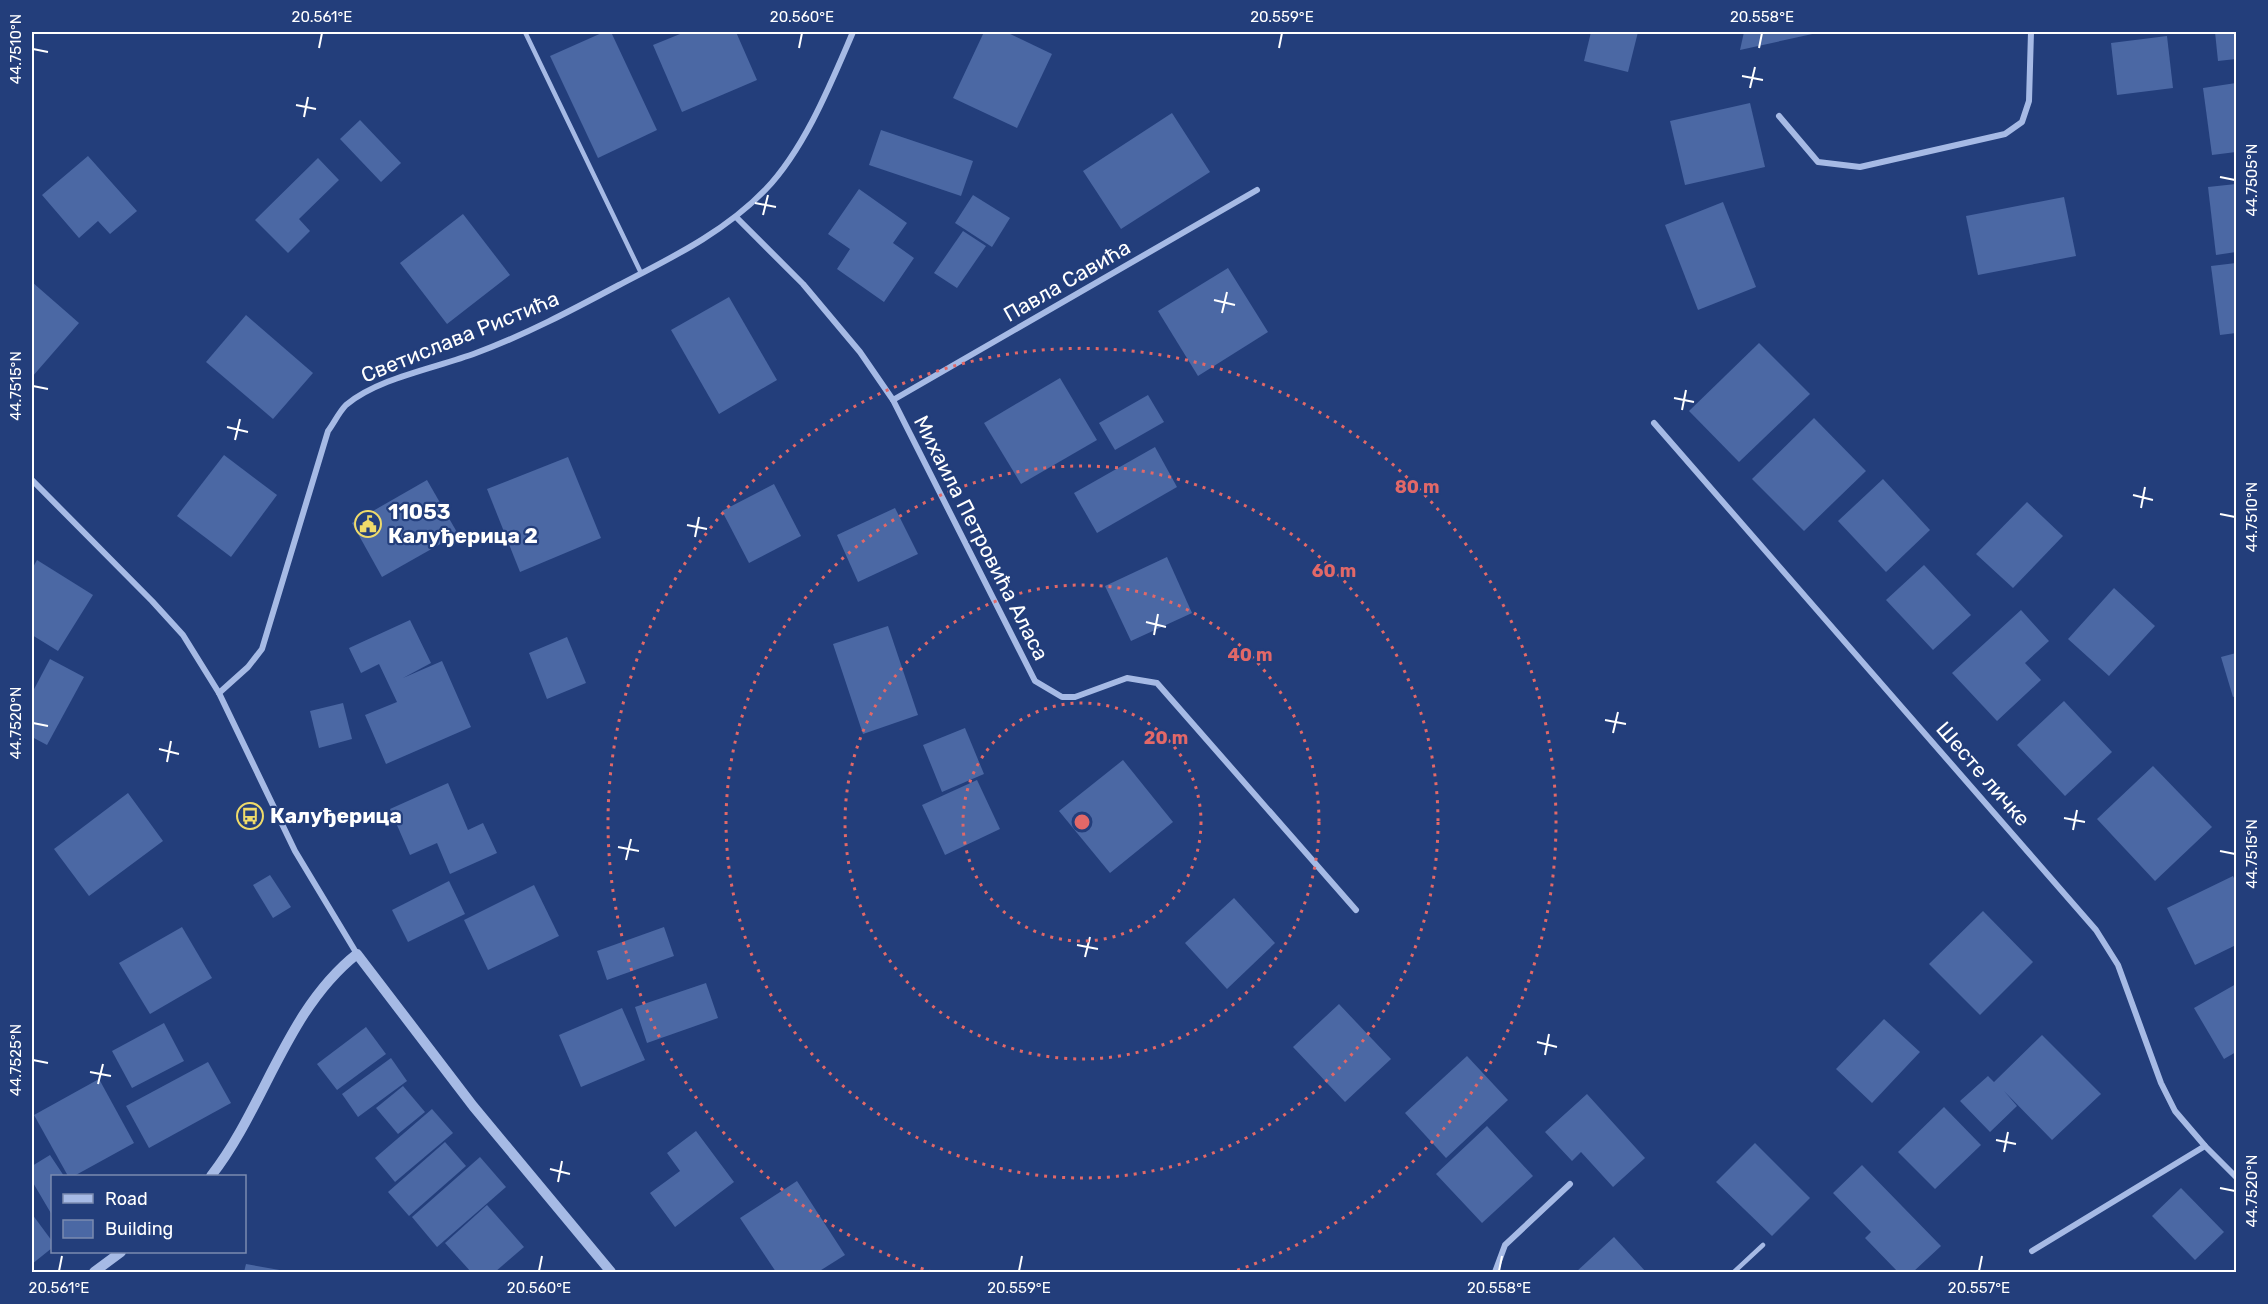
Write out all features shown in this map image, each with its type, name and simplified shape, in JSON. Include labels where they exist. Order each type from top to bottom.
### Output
[{"type":"street","name":"Светислава Ристића","points":[[219,693],[248,667],[262,649],[328,431],[345,406],[368,390],[478,352],[552,320],[703,240],[736,217],[767,189],[788,162],[828,90],[854,32]]},
{"type":"street","points":[[1779,116],[1818,162],[1860,167],[2005,134],[2022,122],[2029,101],[2031,32]]},
{"type":"street","name":"Павла Савића","points":[[893,400],[1257,190]]},
{"type":"street","name":"Михаила Петровића Аласа","points":[[736,217],[803,284],[860,351],[893,400],[1035,681],[1053,694],[1069,697],[1127,678],[1140,678],[1157,683],[1356,910]]},
{"type":"street","name":"Шесте личке","points":[[1654,423],[2096,930],[2118,965],[2161,1083],[2175,1111],[2236,1177]]},
{"type":"street","points":[[32,480],[183,635],[219,693],[295,850],[357,954],[472,1106],[611,1272]]},
{"type":"street","points":[[212,1175],[229,1154],[307,1011],[336,970],[357,954]]},
{"type":"street","points":[[2032,1251],[2205,1146]]},
{"type":"street","points":[[1495,1272],[1505,1245],[1570,1184]]},
{"type":"street","points":[[94,1272],[119,1253]]},
{"type":"lane","points":[[525,32],[641,273]]},
{"type":"lane","points":[[1734,1272],[1763,1245]]},
{"type":"building","points":[[604,32],[611,32],[657,130],[598,158],[550,56]]},
{"type":"building","points":[[685,32],[736,32],[757,80],[682,112],[653,45]]},
{"type":"building","points":[[984,32],[1006,32],[1052,54],[1017,128],[953,98]]},
{"type":"building","points":[[1591,32],[1638,32],[1628,72],[1584,61]]},
{"type":"building","points":[[1744,32],[1816,32],[1817,33],[1740,50]]},
{"type":"building","points":[[2215,32],[2236,32],[2236,59],[2218,61]]},
{"type":"building","points":[[2167,36],[2173,88],[2117,95],[2111,43]]},
{"type":"building","points":[[2236,83],[2236,152],[2212,155],[2203,88]]},
{"type":"building","points":[[1750,103],[1765,167],[1685,185],[1670,121]]},
{"type":"building","points":[[1172,113],[1210,172],[1121,229],[1083,171]]},
{"type":"building","points":[[360,120],[401,163],[381,182],[340,139]]},
{"type":"building","points":[[881,130],[973,161],[961,196],[869,165]]},
{"type":"building","points":[[88,156],[137,211],[110,234],[98,221],[79,238],[42,195]]},
{"type":"building","points":[[318,158],[339,180],[299,219],[310,231],[288,253],[255,220]]},
{"type":"building","points":[[2236,184],[2236,252],[2216,255],[2208,187]]},
{"type":"building","points":[[859,189],[907,223],[893,243],[914,258],[884,302],[837,269],[850,249],[828,234]]},
{"type":"building","points":[[973,195],[1010,218],[992,247],[955,223]]},
{"type":"building","points":[[2064,197],[2076,256],[1978,275],[1966,216]]},
{"type":"building","points":[[1723,202],[1756,287],[1698,310],[1665,225]]},
{"type":"building","points":[[463,214],[510,275],[447,324],[400,263]]},
{"type":"building","points":[[963,231],[986,246],[957,288],[934,273]]},
{"type":"building","points":[[2236,263],[2236,333],[2220,335],[2211,266]]},
{"type":"building","points":[[1228,268],[1268,332],[1198,376],[1158,311]]},
{"type":"building","points":[[32,282],[79,323],[32,377]]},
{"type":"building","points":[[729,297],[777,380],[719,414],[671,330]]},
{"type":"building","points":[[246,315],[313,373],[273,419],[206,362]]},
{"type":"building","points":[[1759,343],[1810,394],[1739,462],[1689,411]]},
{"type":"building","points":[[1060,378],[1097,440],[1021,484],[984,423]]},
{"type":"building","points":[[1148,395],[1164,422],[1115,450],[1099,423]]},
{"type":"building","points":[[1814,418],[1866,471],[1804,531],[1752,479]]},
{"type":"building","points":[[1155,447],[1177,487],[1097,533],[1074,493]]},
{"type":"building","points":[[224,455],[277,495],[231,557],[177,516]]},
{"type":"building","points":[[568,457],[601,538],[520,572],[487,489]]},
{"type":"building","points":[[1883,479],[1930,530],[1886,572],[1838,521]]},
{"type":"building","points":[[427,480],[458,534],[382,577],[352,523]]},
{"type":"building","points":[[774,484],[801,536],[749,563],[722,511]]},
{"type":"building","points":[[2027,502],[2063,536],[2013,588],[1976,554]]},
{"type":"building","points":[[895,508],[918,554],[858,582],[837,535]]},
{"type":"building","points":[[1167,557],[1192,613],[1131,641],[1105,586]]},
{"type":"building","points":[[37,560],[93,595],[58,651],[32,635],[32,569]]},
{"type":"building","points":[[1924,565],[1971,615],[1933,650],[1886,600]]},
{"type":"building","points":[[2114,588],[2155,626],[2109,676],[2068,639]]},
{"type":"building","points":[[2021,610],[2049,641],[2025,663],[2041,680],[1997,721],[1952,673]]},
{"type":"building","points":[[410,620],[431,663],[403,678],[442,661],[471,727],[386,764],[365,715],[397,702],[379,664],[361,673],[349,648]]},
{"type":"building","points":[[888,626],[918,715],[863,734],[833,644]]},
{"type":"building","points":[[567,637],[586,683],[547,699],[529,653]]},
{"type":"building","points":[[2236,653],[2236,696],[2233,697],[2221,657]]},
{"type":"building","points":[[50,659],[84,677],[47,745],[32,737],[32,693]]},
{"type":"building","points":[[2064,701],[2112,752],[2065,796],[2017,745]]},
{"type":"building","points":[[343,703],[352,739],[319,748],[310,711]]},
{"type":"building","points":[[965,728],[984,774],[942,792],[923,745]]},
{"type":"building","points":[[1123,760],[1173,822],[1110,873],[1059,811]]},
{"type":"building","points":[[2153,766],[2212,827],[2155,881],[2097,819]]},
{"type":"building","points":[[977,780],[1000,829],[945,855],[922,805]]},
{"type":"building","points":[[448,783],[468,830],[483,823],[497,853],[450,874],[437,843],[410,855],[390,809]]},
{"type":"building","points":[[128,793],[163,841],[89,896],[54,849]]},
{"type":"building","points":[[270,875],[291,907],[273,918],[253,885]]},
{"type":"building","points":[[2233,876],[2236,883],[2236,945],[2195,965],[2167,908]]},
{"type":"building","points":[[449,881],[465,914],[408,942],[392,910]]},
{"type":"building","points":[[534,885],[559,936],[488,970],[464,920]]},
{"type":"building","points":[[1234,898],[1275,943],[1227,989],[1185,943]]},
{"type":"building","points":[[1983,911],[2033,962],[1980,1015],[1929,964]]},
{"type":"building","points":[[182,927],[212,978],[150,1014],[119,963]]},
{"type":"building","points":[[664,927],[674,956],[607,980],[597,951]]},
{"type":"building","points":[[706,983],[718,1018],[647,1043],[635,1007]]},
{"type":"building","points":[[2236,984],[2236,1052],[2224,1059],[2194,1008]]},
{"type":"building","points":[[1339,1004],[1391,1059],[1345,1102],[1293,1047]]},
{"type":"building","points":[[622,1008],[645,1060],[581,1087],[559,1035]]},
{"type":"building","points":[[1884,1019],[1920,1052],[1872,1103],[1836,1069]]},
{"type":"building","points":[[164,1023],[184,1061],[132,1088],[112,1051]]},
{"type":"building","points":[[366,1027],[386,1054],[337,1090],[317,1064]]},
{"type":"building","points":[[2042,1035],[2101,1094],[2052,1140],[2004,1091],[2017,1106],[1990,1132],[1960,1101],[1988,1076],[1994,1082]]},
{"type":"building","points":[[1467,1056],[1508,1100],[1446,1158],[1405,1113]]},
{"type":"building","points":[[391,1058],[407,1081],[358,1117],[342,1094]]},
{"type":"building","points":[[208,1062],[231,1103],[149,1148],[126,1106]]},
{"type":"building","points":[[99,1079],[134,1143],[76,1175],[67,1175],[34,1115]]},
{"type":"building","points":[[403,1086],[425,1112],[398,1134],[376,1108]]},
{"type":"building","points":[[1587,1094],[1645,1158],[1613,1187],[1581,1152],[1572,1161],[1545,1132]]},
{"type":"building","points":[[1944,1107],[1981,1145],[1935,1189],[1898,1152]]},
{"type":"building","points":[[432,1109],[453,1133],[395,1182],[375,1158]]},
{"type":"building","points":[[1487,1126],[1533,1176],[1482,1223],[1436,1174]]},
{"type":"building","points":[[696,1131],[734,1182],[675,1227],[650,1193],[680,1171],[667,1153]]},
{"type":"building","points":[[445,1142],[466,1166],[409,1216],[388,1192]]},
{"type":"building","points":[[1755,1143],[1810,1198],[1772,1236],[1716,1182]]},
{"type":"building","points":[[50,1155],[63,1175],[51,1175],[51,1213],[32,1181],[32,1166]]},
{"type":"building","points":[[480,1157],[506,1187],[437,1247],[412,1217]]},
{"type":"building","points":[[1862,1165],[1941,1246],[1913,1272],[1898,1272],[1865,1238],[1871,1232],[1833,1193]]},
{"type":"building","points":[[797,1181],[845,1255],[818,1272],[776,1272],[740,1218]]},
{"type":"building","points":[[2181,1188],[2224,1232],[2195,1260],[2152,1216]]},
{"type":"building","points":[[487,1205],[524,1247],[495,1272],[471,1272],[445,1243]]},
{"type":"building","points":[[32,1214],[51,1240],[51,1249],[32,1264]]},
{"type":"building","points":[[1614,1237],[1646,1272],[1576,1272]]},
{"type":"building","points":[[246,1264],[285,1271],[285,1272],[244,1272]]},
{"type":"place","name":"11053 Калуђерица 2","points":[[368,524]]},
{"type":"place","name":"Калуђерица","points":[[250,816]]}]
